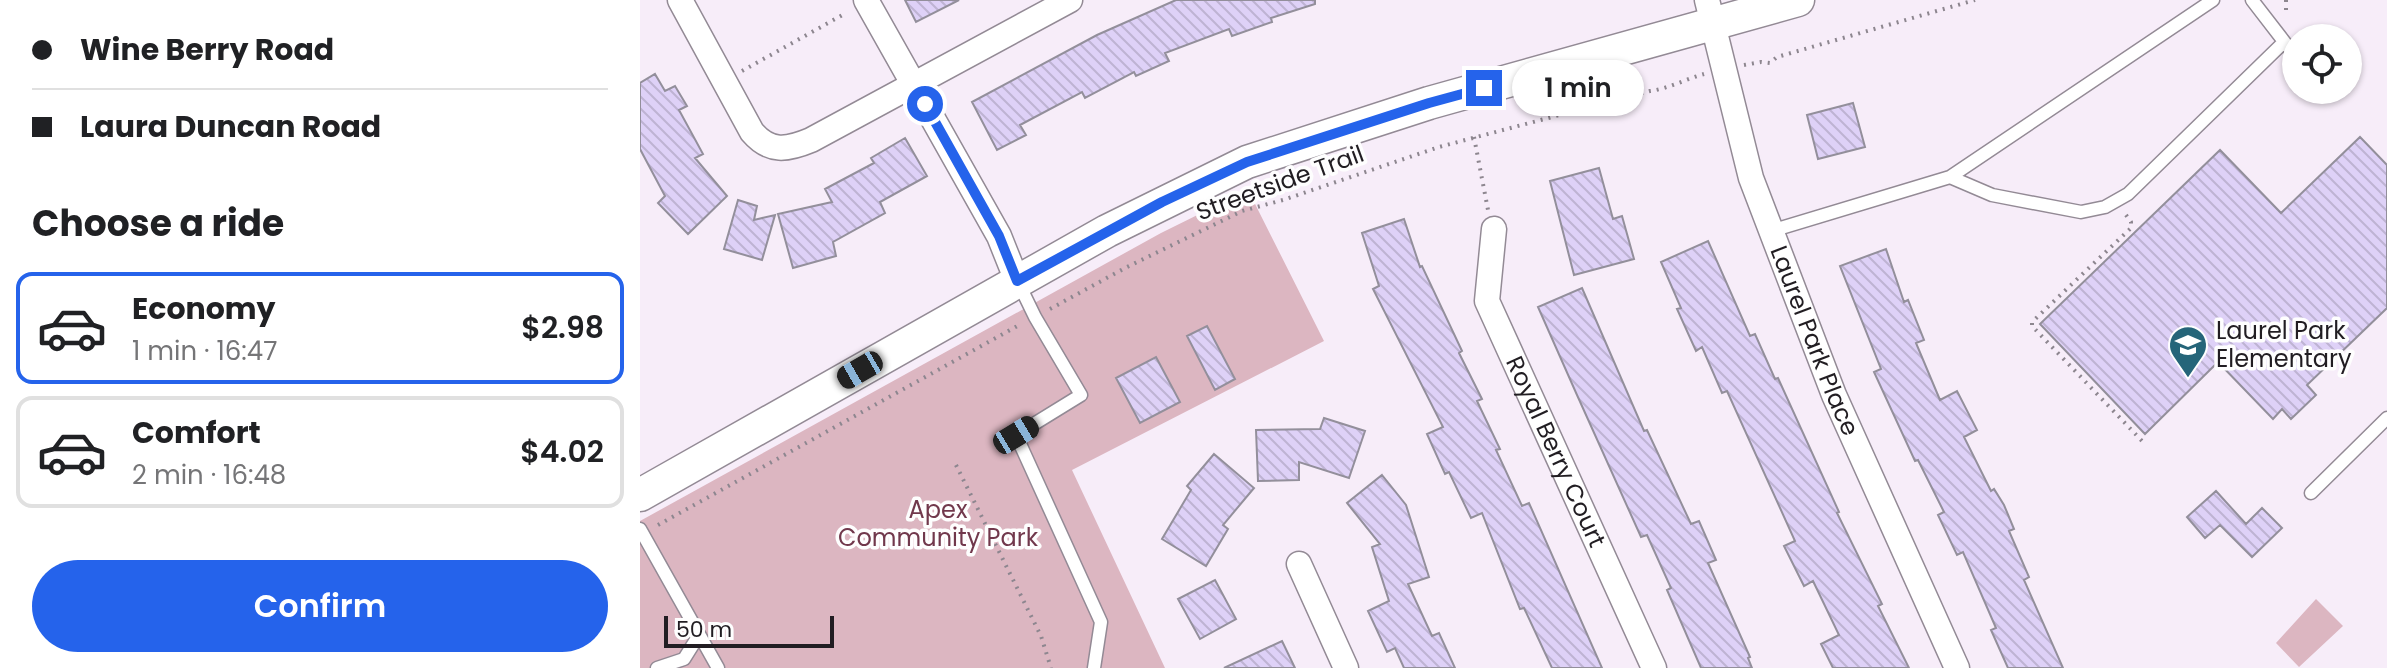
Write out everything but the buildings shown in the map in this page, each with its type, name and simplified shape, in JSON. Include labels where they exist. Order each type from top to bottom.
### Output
[{"type":"street","points":[[680,0],[752,132],[760,142],[780,150],[811,140],[1070,0]]},
{"type":"street","points":[[640,495],[1148,209],[1247,162],[1710,13],[1798,0]]},
{"type":"street","points":[[857,6],[913,83],[999,236],[1017,281]]},
{"type":"street","name":"Laurel Park Place","points":[[1710,13],[1751,178],[1834,395],[1957,668]]},
{"type":"street","name":"Royal Berry Court","points":[[1494,229],[1487,301],[1654,668]]},
{"type":"street","points":[[1299,564],[1346,668]]},
{"type":"lane","points":[[1771,231],[1950,177],[2213,0]]},
{"type":"lane","points":[[2252,0],[2282,42]]},
{"type":"lane","points":[[1950,177],[1992,195],[2081,212],[2105,207],[2128,194],[2282,44]]},
{"type":"lane","points":[[1017,281],[1081,395],[1016,435],[1101,622],[1094,668]]},
{"type":"lane","points":[[2311,493],[2387,418]]},
{"type":"lane","points":[[640,529],[718,668]]},
{"type":"lane","points":[[657,668],[684,659],[699,635]]},
{"type":"path","points":[[1761,62],[1770,63],[1777,57],[1975,0]]},
{"type":"path","points":[[737,74],[857,6]]},
{"type":"path","name":"Streetside Trail","points":[[671,518],[1125,268],[1242,211],[1474,137],[1666,89],[1672,83]]},
{"type":"path","points":[[1474,137],[1494,229]]},
{"type":"path","points":[[2137,205],[2126,215],[2131,228],[2032,322],[2032,326],[2144,443]]},
{"type":"path","points":[[956,465],[1041,636],[1051,668]]},
{"type":"green space","name":"Apex Community Park","points":[[1248,190],[1324,341],[1072,470],[1165,668],[640,668],[640,521],[1161,233]]},
{"type":"green space","points":[[2316,599],[2343,626],[2299,667],[2276,643]]},
{"type":"place","name":"Laurel Park Elementary","points":[[2188,379]]},
{"type":"route","points":[[925,104],[999,236],[1017,281],[1162,202],[1247,162],[1484,88]]}]
